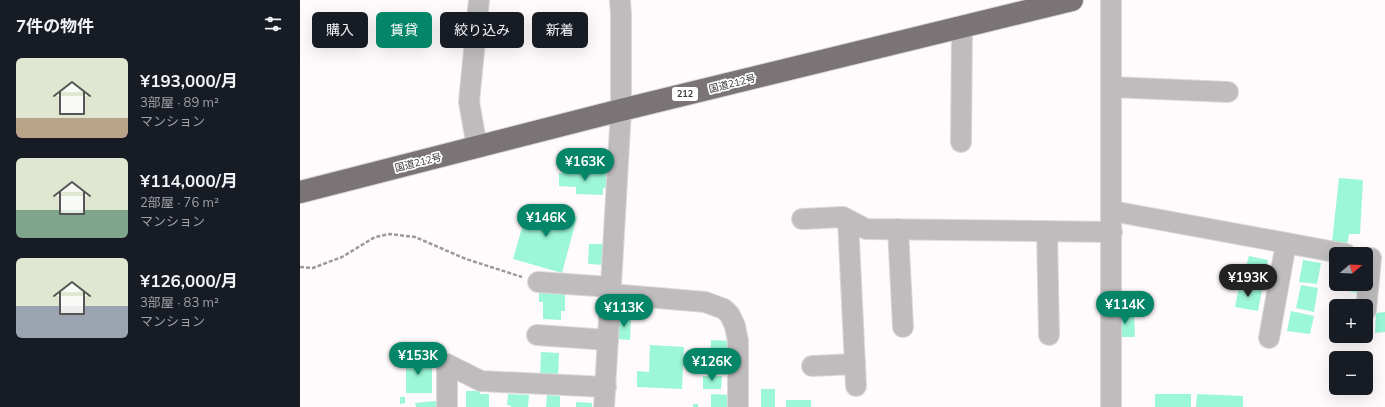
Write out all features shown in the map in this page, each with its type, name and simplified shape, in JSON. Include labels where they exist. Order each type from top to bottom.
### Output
[{"type":"highway","name":"国道212号","points":[[300,192],[620,110],[1072,0]]},
{"type":"street","points":[[477,147],[469,102],[479,0]]},
{"type":"street","points":[[604,407],[620,110],[620,0]]},
{"type":"street","points":[[1111,0],[1111,407]]},
{"type":"street","points":[[961,142],[962,27]]},
{"type":"street","points":[[1112,87],[1228,92]]},
{"type":"street","points":[[1112,211],[1329,251]]},
{"type":"street","points":[[802,219],[843,217],[866,229],[1112,232]]},
{"type":"street","points":[[848,220],[856,386]]},
{"type":"street","points":[[898,229],[903,327]]},
{"type":"street","points":[[1047,231],[1049,335]]},
{"type":"street","points":[[1269,338],[1286,243]]},
{"type":"street","points":[[538,282],[705,302],[724,309],[730,315],[735,326],[738,341],[738,407]]},
{"type":"street","points":[[537,335],[608,340]]},
{"type":"street","points":[[447,407],[447,364],[481,381],[606,387]]},
{"type":"street","points":[[812,366],[855,364]]},
{"type":"path","points":[[300,267],[313,268],[342,257],[375,237],[390,234],[415,237],[466,259],[538,282]]},
{"type":"building","points":[[576,166],[586,166],[586,173],[606,173],[608,188],[603,188],[603,195],[576,194],[576,187],[559,186],[559,173],[576,173]]},
{"type":"building","points":[[1339,178],[1363,180],[1360,234],[1349,234],[1347,244],[1332,242]]},
{"type":"building","points":[[532,205],[561,213],[562,208],[570,211],[569,215],[577,217],[562,273],[513,259],[526,214],[529,215]]},
{"type":"building","points":[[589,244],[605,244],[604,265],[588,264]]},
{"type":"building","points":[[1249,256],[1268,260],[1264,282],[1242,279]]},
{"type":"building","points":[[1303,260],[1321,263],[1317,284],[1299,282]]},
{"type":"building","points":[[1301,285],[1318,288],[1314,312],[1296,308]]},
{"type":"building","points":[[1239,286],[1262,290],[1258,311],[1235,307]]},
{"type":"building","points":[[539,291],[565,292],[565,311],[561,311],[561,320],[543,319],[543,302],[539,302]]},
{"type":"building","points":[[1291,311],[1314,316],[1310,334],[1287,331]]},
{"type":"building","points":[[1385,312],[1385,332],[1375,333],[1376,313]]},
{"type":"building","points":[[1115,313],[1134,313],[1135,337],[1117,337]]},
{"type":"building","points":[[619,317],[631,317],[630,340],[617,339]]},
{"type":"building","points":[[711,340],[731,341],[730,375],[710,375]]},
{"type":"building","points":[[650,345],[684,347],[682,389],[637,387],[637,371],[649,372]]},
{"type":"building","points":[[541,352],[559,353],[558,379],[540,378]]},
{"type":"building","points":[[421,356],[421,364],[432,364],[432,393],[406,393],[406,357]]},
{"type":"building","points":[[703,376],[722,376],[721,389],[703,389]]},
{"type":"building","points":[[761,389],[775,389],[775,407],[761,407]]},
{"type":"building","points":[[466,391],[480,391],[480,394],[489,394],[489,407],[466,407]]},
{"type":"building","points":[[508,394],[529,395],[528,407],[511,407],[507,405]]},
{"type":"building","points":[[711,394],[731,395],[731,407],[711,407]]},
{"type":"building","points":[[1155,394],[1191,394],[1191,407],[1155,407]]},
{"type":"building","points":[[1197,394],[1243,396],[1243,407],[1196,407]]},
{"type":"building","points":[[547,395],[560,396],[560,407],[546,407]]},
{"type":"building","points":[[400,397],[405,397],[405,403],[400,404]]},
{"type":"building","points":[[786,400],[811,400],[811,407],[786,407]]},
{"type":"building","points":[[436,401],[437,407],[416,407],[415,403]]},
{"type":"building","points":[[576,402],[592,403],[592,407],[576,407]]},
{"type":"building","points":[[693,404],[698,404],[698,407],[693,407]]}]
